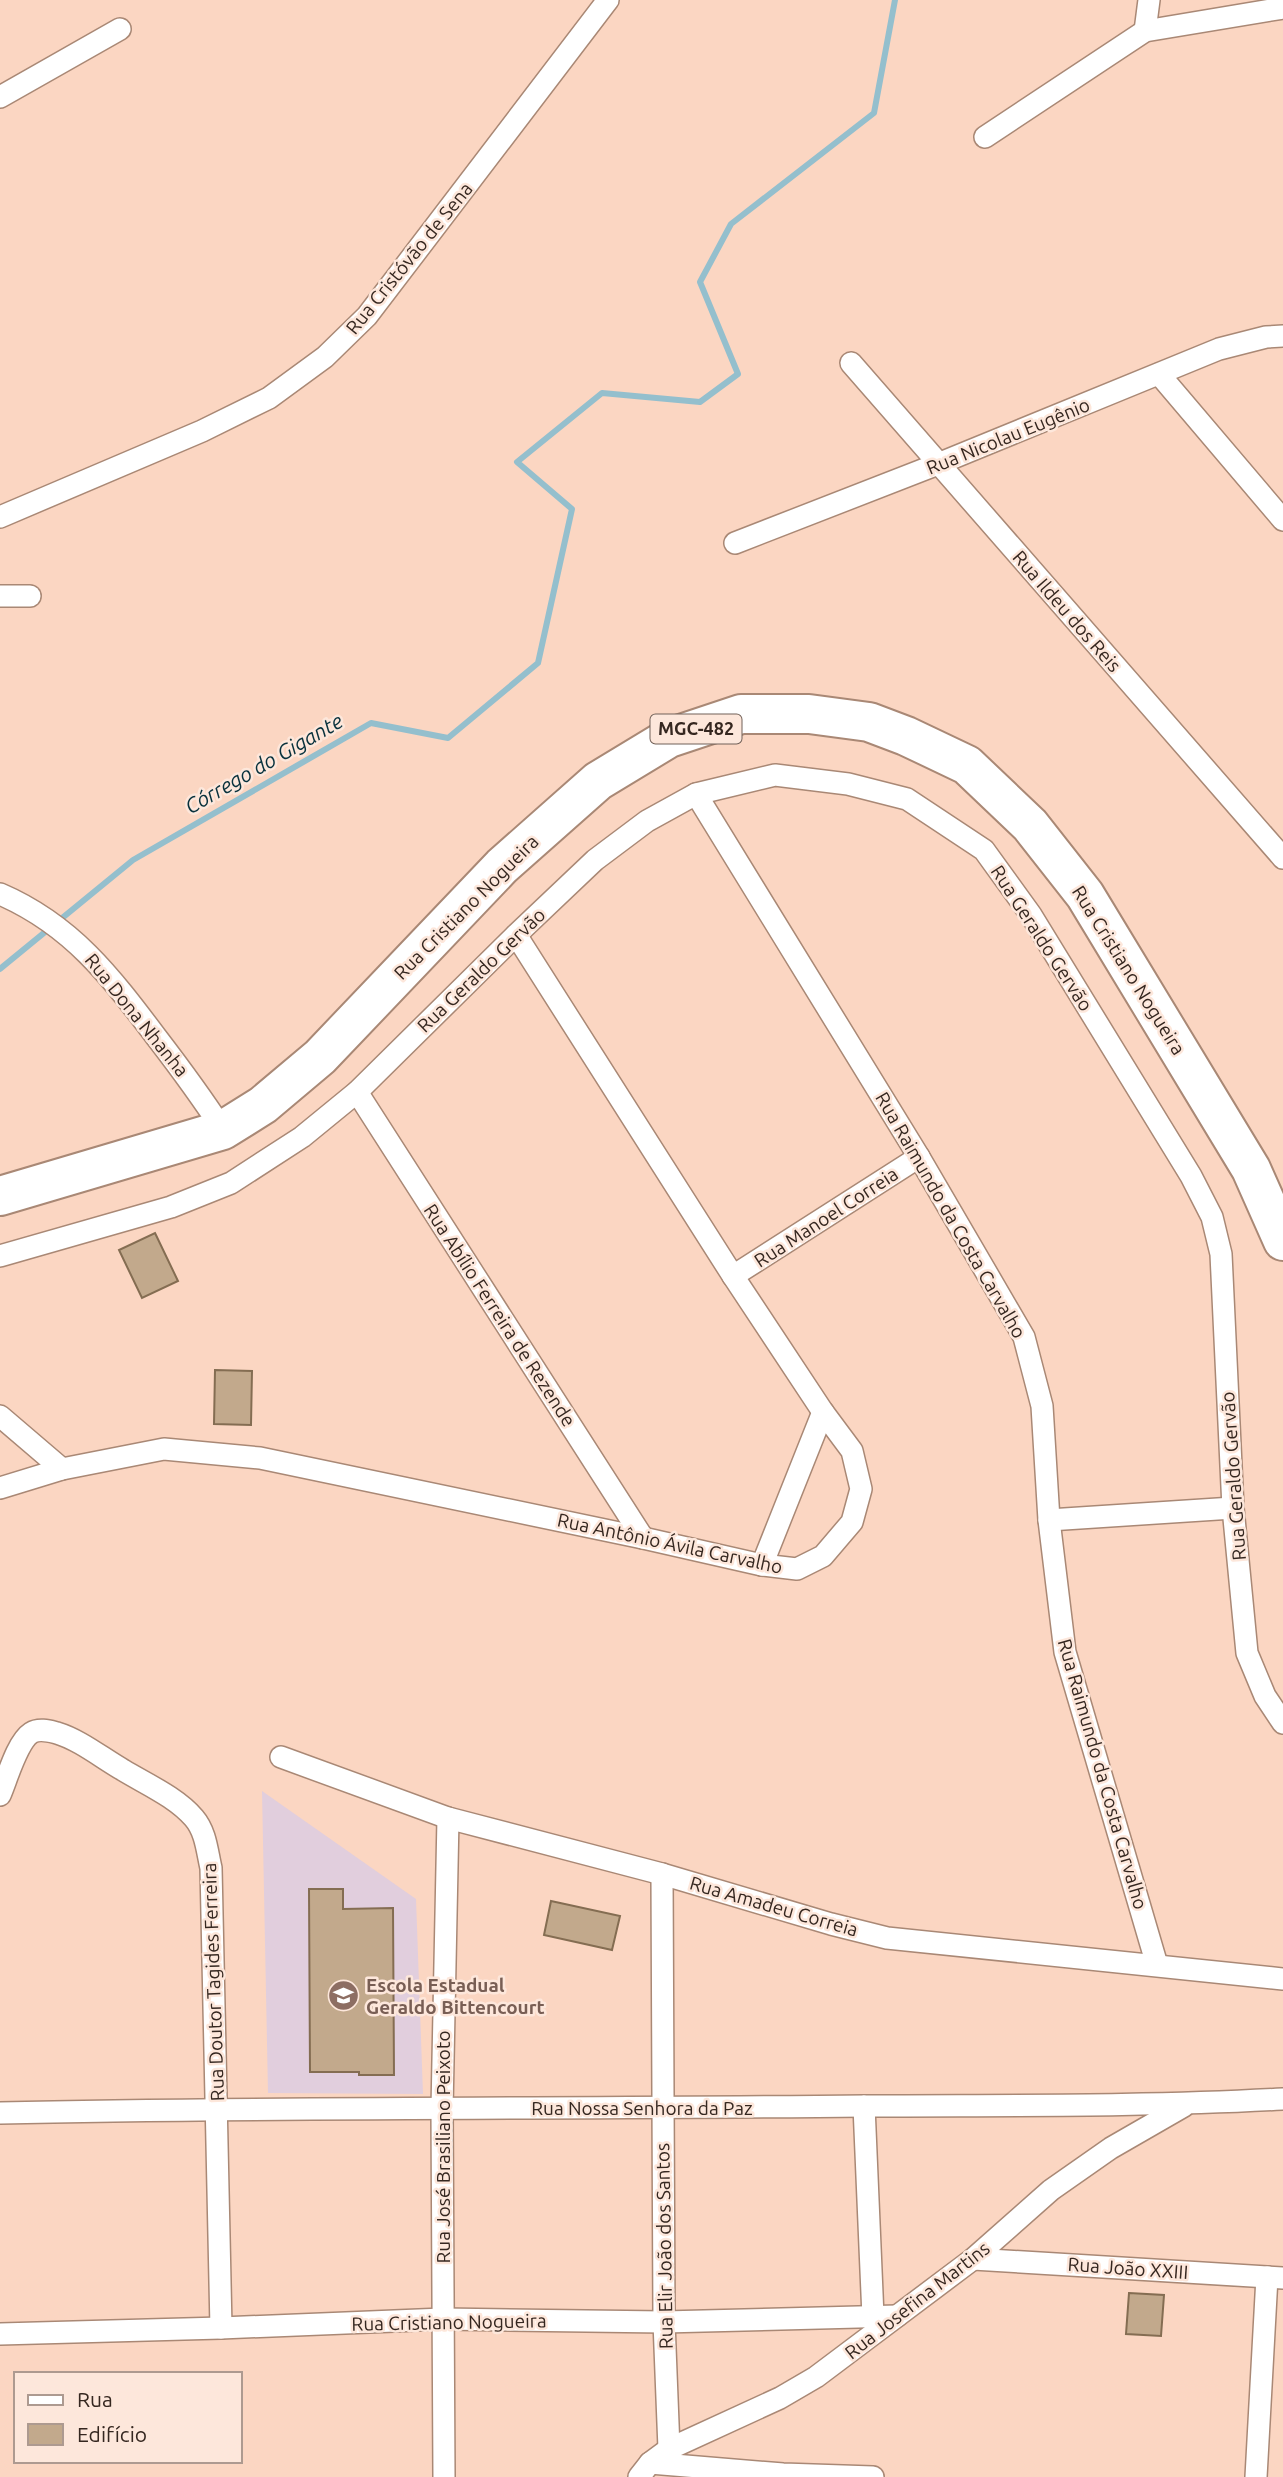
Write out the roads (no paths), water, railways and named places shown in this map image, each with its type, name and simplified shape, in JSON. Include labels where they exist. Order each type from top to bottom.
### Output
[{"type":"highway","name":"Rua Cristiano Nogueira","points":[[0,1196],[223,1130],[263,1105],[320,1057],[502,866],[598,781],[669,738],[741,714],[809,714],[869,722],[967,765],[1030,825],[1085,895],[1251,1169],[1283,1241]]},
{"type":"street","name":"Rua Cristóvão de Sena","points":[[0,517],[87,482],[225,420],[269,398],[325,357],[367,316],[608,0]]},
{"type":"street","points":[[1145,31],[1149,0]]},
{"type":"street","points":[[985,137],[1145,31],[1283,8]]},
{"type":"street","points":[[0,97],[120,29]]},
{"type":"street","name":"Rua Nicolau Eugênio","points":[[735,543],[938,464],[1219,349],[1266,337],[1283,336]]},
{"type":"street","name":"Rua Ildeu dos Reis","points":[[851,363],[1283,858]]},
{"type":"street","points":[[1159,374],[1283,520]]},
{"type":"street","points":[[0,596],[30,596]]},
{"type":"street","name":"Rua Geraldo Gervão","points":[[0,1256],[170,1208],[231,1184],[302,1137],[357,1092],[595,860],[647,821],[695,794],[775,775],[848,783],[907,799],[984,849],[1045,939],[1191,1176],[1212,1217],[1221,1254],[1233,1508],[1247,1653],[1265,1696],[1283,1723]]},
{"type":"street","name":"Rua Raimundo da Costa Carvalho","points":[[695,794],[919,1157],[1024,1337],[1042,1406],[1049,1520],[1065,1652],[1157,1965]]},
{"type":"street","name":"Rua Dona Nhanha","points":[[0,894],[29,908],[78,942],[133,1005],[181,1067],[223,1130]]},
{"type":"street","name":"Rua Antônio Ávila Carvalho","points":[[0,1488],[62,1469],[164,1449],[260,1458],[762,1565],[797,1569],[823,1556],[852,1522],[861,1489],[852,1451],[733,1276],[516,935]]},
{"type":"street","name":"Rua Abílio Ferreira de Rezende","points":[[357,1092],[643,1538]]},
{"type":"street","name":"Rua Manoel Correia","points":[[733,1276],[919,1157]]},
{"type":"street","points":[[762,1565],[823,1412]]},
{"type":"street","points":[[0,1416],[62,1469]]},
{"type":"street","points":[[1049,1520],[1233,1508]]},
{"type":"street","name":"Rua Doutor Tagides Ferreira","points":[[0,1795],[20,1749],[30,1734],[39,1730],[60,1734],[75,1741],[176,1803],[194,1818],[204,1833],[211,1868],[221,2329]]},
{"type":"street","name":"Rua Amadeu Correia","points":[[281,1757],[447,1818],[662,1874],[887,1938],[1283,1979]]},
{"type":"street","name":"Rua José Brasiliano Peixoto","points":[[444,2477],[442,2109],[447,1818]]},
{"type":"street","name":"Rua Elir João dos Santos","points":[[662,1874],[664,2322],[669,2449]]},
{"type":"street","name":"Rua Nossa Senhora da Paz","points":[[0,2112],[217,2108],[662,2109],[1186,2105],[1283,2099]]},
{"type":"street","name":"Rua Josefina Martins","points":[[645,2470],[669,2449],[780,2398],[816,2377],[973,2259],[1051,2190],[1111,2148],[1186,2105]]},
{"type":"street","points":[[864,2106],[873,2317]]},
{"type":"street","name":"Rua João XXIII","points":[[973,2259],[1275,2278]]},
{"type":"street","points":[[1256,2477],[1275,2278]]},
{"type":"street","name":"Rua Cristiano Nogueira","points":[[0,2334],[221,2329],[443,2319],[664,2322],[897,2316]]},
{"type":"street","points":[[645,2470],[873,2477]]},
{"type":"waterway","name":"Córrego do Gigante","points":[[0,969],[133,860],[371,723],[448,738],[538,663],[572,509],[517,462],[602,393],[700,402],[738,374],[700,282],[731,224],[874,113],[895,0]]},
{"type":"place","name":"Escola Estadual Geraldo Bittencourt","points":[[343,1996]]}]
